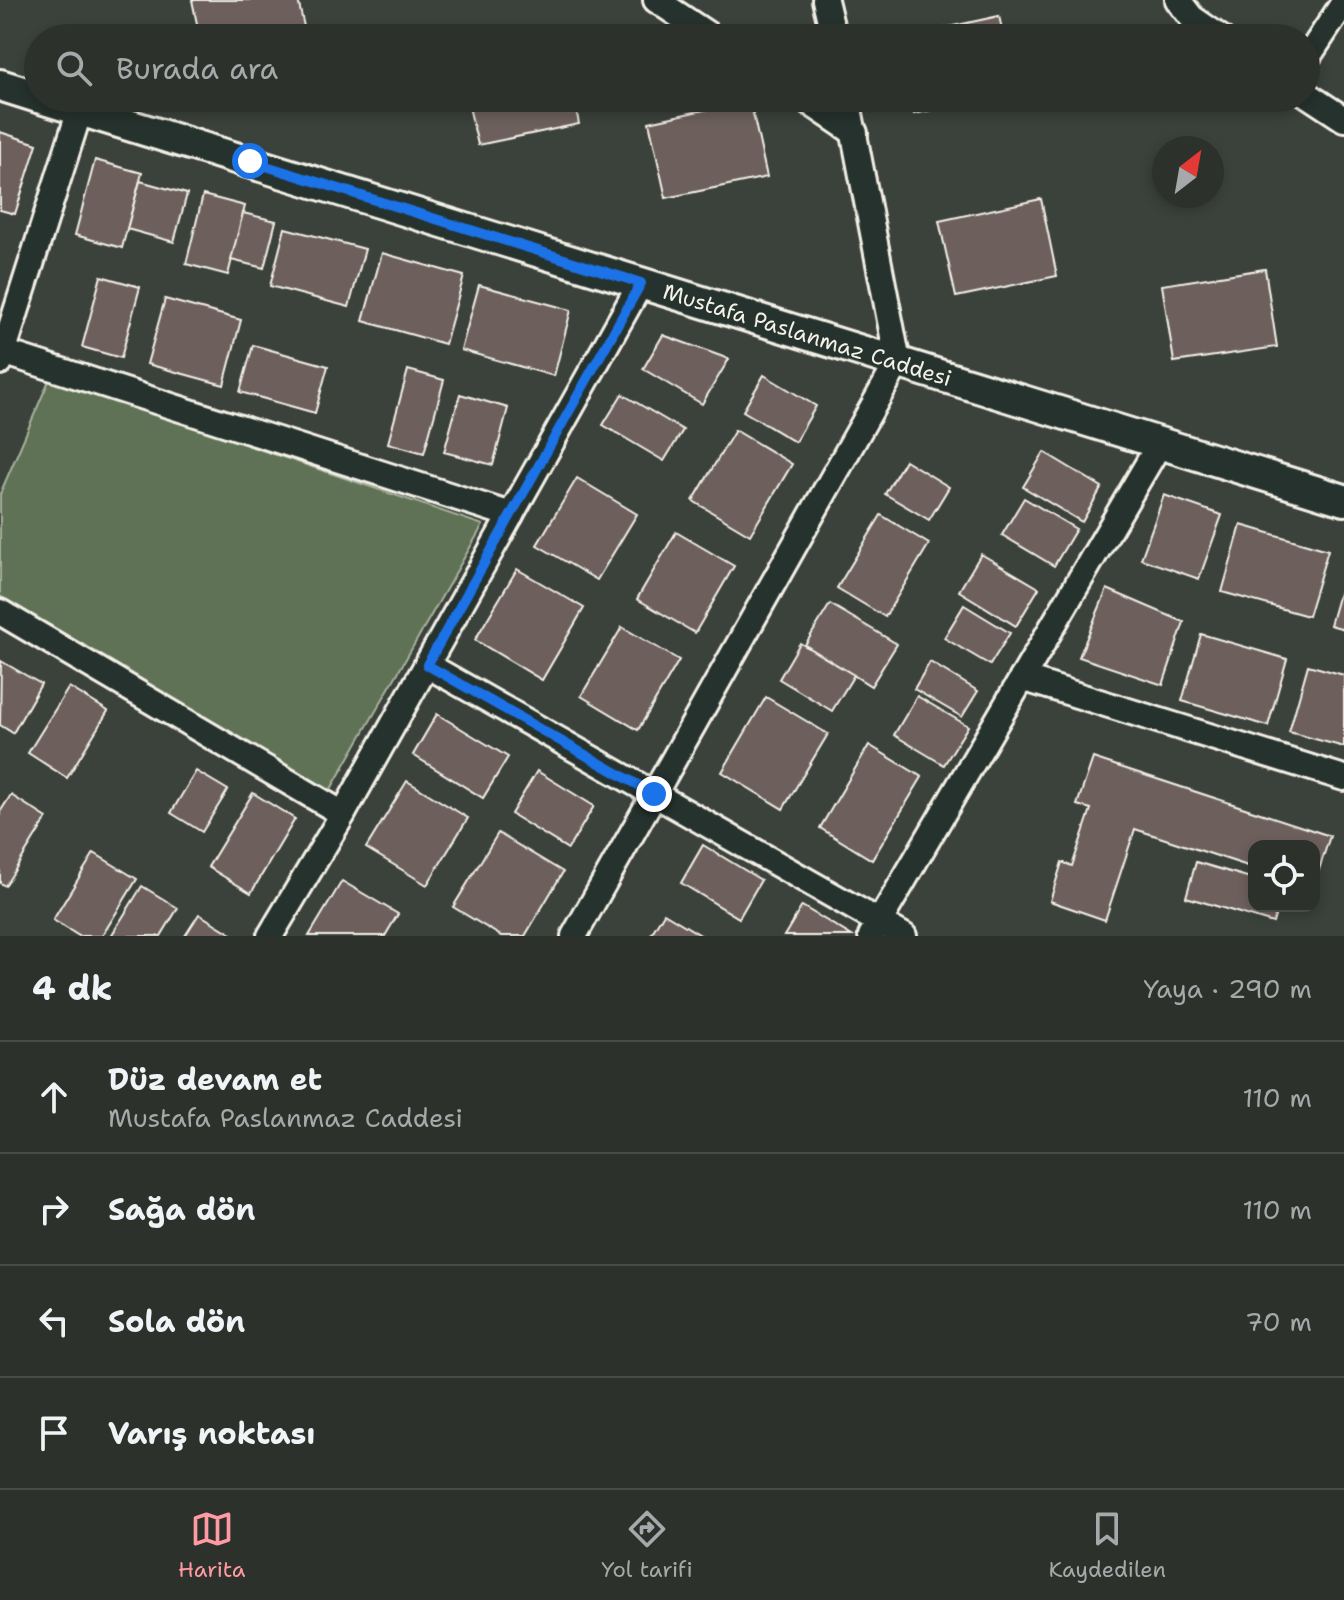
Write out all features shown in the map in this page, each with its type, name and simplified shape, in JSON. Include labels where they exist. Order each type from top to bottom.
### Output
[{"type":"street","points":[[656,0],[692,24]]},
{"type":"street","points":[[825,0],[831,24]]},
{"type":"street","points":[[1178,0],[1201,24]]},
{"type":"street","points":[[1320,39],[1344,2]]},
{"type":"street","name":"Mustafa Paslanmaz Caddesi","points":[[0,85],[24,93]]},
{"type":"street","points":[[1320,103],[1344,119]]},
{"type":"street","points":[[79,112],[1,355],[511,515]]},
{"type":"street","name":"Mustafa Paslanmaz Caddesi","points":[[86,112],[1344,500]]},
{"type":"street","points":[[824,112],[855,133]]},
{"type":"street","points":[[574,936],[898,362],[850,112]]},
{"type":"street","points":[[270,936],[343,814],[641,283]]},
{"type":"street","points":[[875,929],[1160,443]]},
{"type":"street","points":[[0,612],[343,814]]},
{"type":"street","points":[[427,665],[654,794],[875,929],[904,936]]},
{"type":"street","points":[[1022,678],[1344,778]]},
{"type":"green space","points":[[50,378],[483,525],[328,794],[0,596],[0,494]]},
{"type":"building","points":[[192,0],[298,0],[303,24],[197,24]]},
{"type":"building","points":[[999,16],[1001,24],[962,24]]},
{"type":"building","points":[[470,112],[577,112],[579,124],[478,145]]},
{"type":"building","points":[[695,112],[753,112],[767,177],[666,198],[649,122]]},
{"type":"building","points":[[0,132],[37,144],[15,214],[0,210]]},
{"type":"building","points":[[95,160],[142,173],[122,248],[75,235]]},
{"type":"building","points":[[140,181],[187,194],[174,242],[127,229]]},
{"type":"building","points":[[203,195],[245,206],[228,275],[186,264]]},
{"type":"building","points":[[1041,199],[1057,276],[956,297],[939,221]]},
{"type":"building","points":[[243,213],[276,221],[264,268],[231,260]]},
{"type":"building","points":[[285,228],[365,249],[349,307],[270,286]]},
{"type":"building","points":[[382,253],[464,276],[445,344],[363,321]]},
{"type":"building","points":[[1265,269],[1277,347],[1174,362],[1162,285]]},
{"type":"building","points":[[101,276],[140,287],[121,358],[82,347]]},
{"type":"building","points":[[479,285],[571,310],[554,376],[461,350]]},
{"type":"building","points":[[165,299],[241,320],[224,385],[147,364]]},
{"type":"building","points":[[663,335],[729,359],[702,404],[643,369]]},
{"type":"building","points":[[253,345],[328,366],[315,413],[240,392]]},
{"type":"building","points":[[408,370],[444,380],[424,453],[388,443]]},
{"type":"building","points":[[764,375],[816,406],[795,442],[743,411]]},
{"type":"building","points":[[460,394],[508,408],[493,465],[444,452]]},
{"type":"building","points":[[622,394],[683,430],[664,461],[603,425]]},
{"type":"building","points":[[735,430],[792,464],[750,535],[693,501]]},
{"type":"building","points":[[1044,452],[1102,487],[1082,522],[1023,487]]},
{"type":"building","points":[[905,460],[949,487],[929,520],[885,494]]},
{"type":"building","points":[[577,478],[637,514],[597,580],[537,545]]},
{"type":"building","points":[[1164,495],[1222,515],[1199,579],[1141,559]]},
{"type":"building","points":[[1024,498],[1076,529],[1054,566],[1002,535]]},
{"type":"building","points":[[881,515],[929,544],[885,617],[837,588]]},
{"type":"building","points":[[1241,525],[1328,550],[1308,616],[1222,592]]},
{"type":"building","points":[[676,532],[734,566],[695,633],[637,599]]},
{"type":"building","points":[[981,554],[1039,588],[1016,626],[959,591]]},
{"type":"building","points":[[517,569],[584,608],[542,680],[475,640]]},
{"type":"building","points":[[1344,576],[1344,629],[1330,625]]},
{"type":"building","points":[[1107,589],[1184,622],[1163,685],[1079,657]]},
{"type":"building","points":[[830,604],[897,644],[871,686],[805,645]]},
{"type":"building","points":[[964,605],[1010,633],[990,665],[944,638]]},
{"type":"building","points":[[622,627],[679,660],[638,730],[581,696]]},
{"type":"building","points":[[1201,634],[1287,659],[1268,726],[1182,701]]},
{"type":"building","points":[[800,643],[854,675],[832,711],[779,679]]},
{"type":"building","points":[[1,661],[41,684],[13,733],[0,725]]},
{"type":"building","points":[[930,662],[978,691],[962,717],[914,689]]},
{"type":"building","points":[[1308,665],[1344,675],[1344,747],[1289,732]]},
{"type":"building","points":[[69,687],[108,711],[67,778],[28,753]]},
{"type":"building","points":[[917,696],[968,726],[944,765],[894,735]]},
{"type":"building","points":[[766,697],[828,734],[783,809],[722,772]]},
{"type":"building","points":[[437,714],[508,757],[483,798],[413,755]]},
{"type":"building","points":[[869,745],[922,777],[872,860],[820,828]]},
{"type":"building","points":[[1093,758],[1330,836],[1320,867],[1320,840],[1248,840],[1248,866],[1135,829],[1105,920],[1050,901],[1062,862],[1072,866],[1091,809],[1077,805]]},
{"type":"building","points":[[196,771],[228,790],[202,832],[171,813]]},
{"type":"building","points":[[537,771],[594,806],[568,849],[511,814]]},
{"type":"building","points":[[407,781],[468,818],[427,885],[366,848]]},
{"type":"building","points":[[253,793],[295,819],[251,893],[208,867]]},
{"type":"building","points":[[11,795],[47,818],[5,886],[0,883],[0,812]]},
{"type":"building","points":[[498,833],[563,872],[525,936],[501,936],[453,907]]},
{"type":"building","points":[[703,845],[761,880],[739,918],[681,883]]},
{"type":"building","points":[[94,853],[137,879],[102,936],[79,936],[53,920]]},
{"type":"building","points":[[1196,862],[1248,877],[1248,912],[1276,912],[1273,923],[1186,897]]},
{"type":"building","points":[[342,881],[398,914],[385,936],[309,936]]},
{"type":"building","points":[[142,886],[178,908],[161,936],[111,936]]},
{"type":"building","points":[[802,906],[852,936],[784,936]]},
{"type":"building","points":[[664,913],[702,936],[650,936]]},
{"type":"building","points":[[199,914],[235,936],[185,936]]},
{"type":"route","points":[[250,161],[641,283],[427,665],[654,794]]}]
